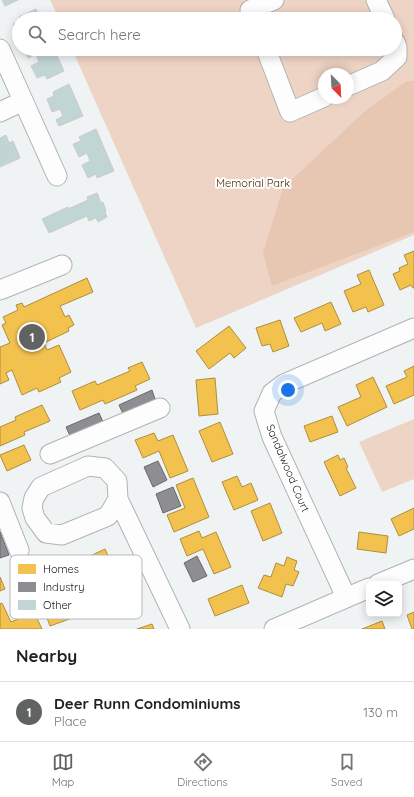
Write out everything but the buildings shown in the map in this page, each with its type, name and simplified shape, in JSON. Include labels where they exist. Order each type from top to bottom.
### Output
[{"type":"street","points":[[250,10],[274,0]]},
{"type":"street","points":[[376,0],[382,12]]},
{"type":"street","points":[[0,49],[57,176]]},
{"type":"street","points":[[269,56],[290,112],[318,99]]},
{"type":"street","points":[[354,83],[382,71],[397,56]]},
{"type":"street","points":[[0,112],[23,101]]},
{"type":"street","points":[[0,290],[62,265]]},
{"type":"street","name":"Sandalwood Court","points":[[346,597],[272,437],[264,411],[272,393],[284,384],[414,328]]},
{"type":"street","points":[[50,454],[160,408]]},
{"type":"street","points":[[76,443],[85,468]]},
{"type":"street","points":[[118,499],[108,516],[62,535],[46,533],[35,518],[32,508],[34,498],[41,487],[88,466],[105,468],[117,481],[118,499],[180,629]]},
{"type":"street","points":[[20,550],[1,504],[32,508]]},
{"type":"street","points":[[385,581],[414,569]]},
{"type":"street","points":[[274,629],[366,589]]},
{"type":"green space","name":"Memorial Park","points":[[50,0],[414,0],[414,235],[196,328],[75,56],[402,56],[402,12],[56,12]]},
{"type":"green space","points":[[414,419],[414,479],[382,492],[359,442]]},
{"type":"shaded area","points":[[407,81],[414,81],[414,232],[272,286],[263,253],[283,188],[364,112]]},
{"type":"place","name":"Deer Runn Condominiums","points":[[32,337]]}]
